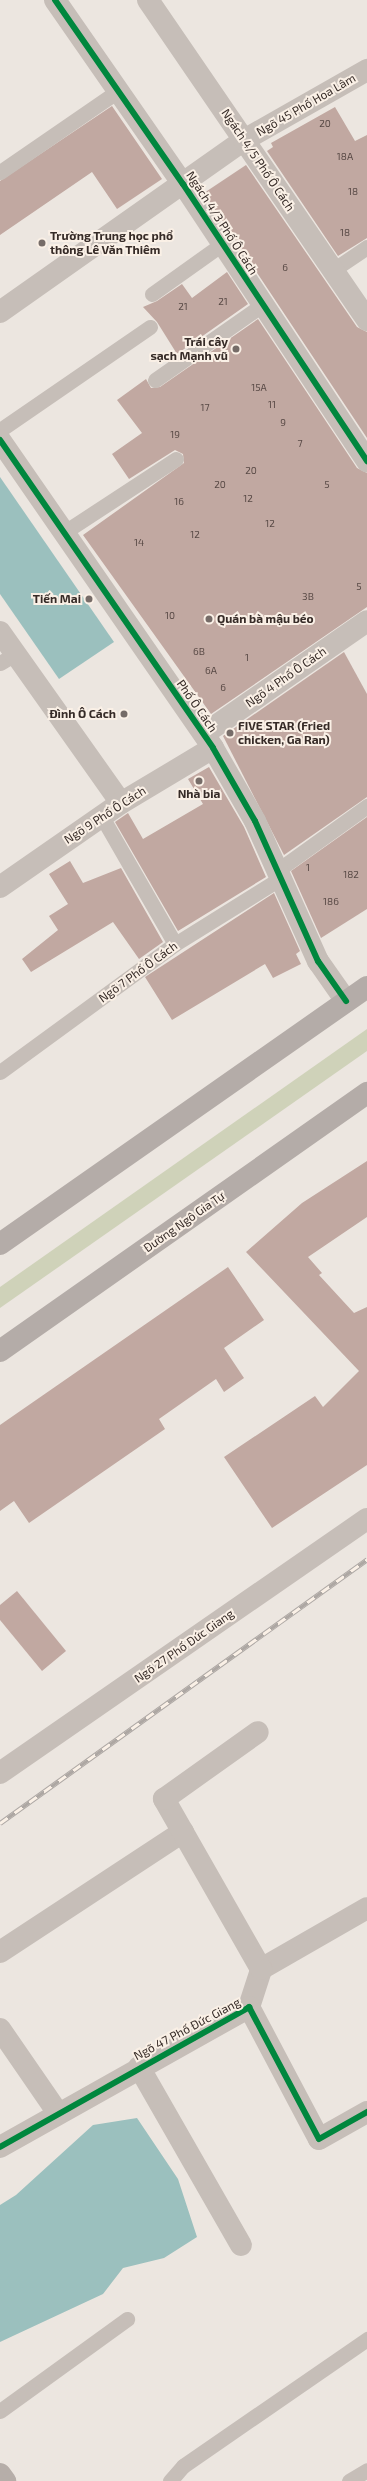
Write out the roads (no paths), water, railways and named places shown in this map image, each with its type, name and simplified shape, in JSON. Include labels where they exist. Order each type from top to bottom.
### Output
[{"type":"main road","points":[[0,1244],[367,987]]},
{"type":"main road","name":"Đường Ngô Gia Tự","points":[[0,1351],[367,1093]]},
{"type":"street","name":"Ngách 4/3 Phố Ô Cách","points":[[55,0],[183,184],[367,461]]},
{"type":"street","name":"Ngách 4/5 Phố Ô Cách","points":[[148,0],[367,320]]},
{"type":"street","name":"Ngõ 45 Phố Hoa Lâm","points":[[0,312],[244,140],[367,70]]},
{"type":"street","name":"Phố Ô Cách","points":[[0,440],[63,533],[209,741],[255,821],[318,961],[346,1001]]},
{"type":"street","name":"Ngõ 4 Phố Ô Cách","points":[[209,741],[367,621]]},
{"type":"street","points":[[0,632],[8,658],[121,803]]},
{"type":"street","name":"Ngõ 9 Phố Ô Cách","points":[[0,887],[209,741]]},
{"type":"street","name":"Ngõ 27 Phố Đức Giang","points":[[0,1773],[367,1519]]},
{"type":"street","points":[[258,1732],[164,1799],[261,1970]]},
{"type":"street","points":[[0,1952],[183,1832]]},
{"type":"street","points":[[249,2007],[261,1970],[367,1908]]},
{"type":"street","name":"Ngõ 47 Phố Đức Giang","points":[[0,2147],[139,2067],[249,2007],[319,2139],[367,2112]]},
{"type":"street","points":[[0,2029],[58,2113]]},
{"type":"street","points":[[139,2067],[241,2245]]},
{"type":"street","points":[[0,2474],[5,2481]]},
{"type":"lane","points":[[0,172],[118,91]]},
{"type":"lane","points":[[152,294],[222,244]]},
{"type":"lane","points":[[333,270],[367,247]]},
{"type":"lane","points":[[155,380],[262,305]]},
{"type":"lane","points":[[0,430],[150,327]]},
{"type":"lane","points":[[63,533],[176,459]]},
{"type":"lane","name":"Ngõ 7 Phố Ô Cách","points":[[0,1072],[175,944],[279,874],[367,806]]},
{"type":"lane","points":[[102,817],[175,944]]},
{"type":"lane","points":[[0,2411],[127,2319]]},
{"type":"lane","points":[[170,2481],[183,2466],[367,2339]]},
{"type":"lane","points":[[349,2481],[367,2470]]},
{"type":"water","points":[[0,477],[114,642],[59,679],[0,594]]},
{"type":"water","points":[[137,2118],[178,2179],[197,2237],[164,2258],[123,2268],[103,2294],[0,2342],[0,2205],[16,2195],[93,2125]]},
{"type":"railway","points":[[0,1823],[367,1559]]},
{"type":"place","name":"Trường Trung học phổ thông Lê Văn Thiêm","points":[[42,243]]},
{"type":"place","name":"Trái cây sạch Mạnh vũ","points":[[236,349]]},
{"type":"place","name":"Tiến Mai","points":[[89,599]]},
{"type":"place","name":"Quán bà mậu béo","points":[[209,619]]},
{"type":"place","name":"Đình Ô Cách","points":[[124,714]]},
{"type":"place","name":"FIVE STAR (Fried chicken, Ga Ran)","points":[[230,733]]},
{"type":"place","name":"Nhà bia","points":[[199,781]]}]
